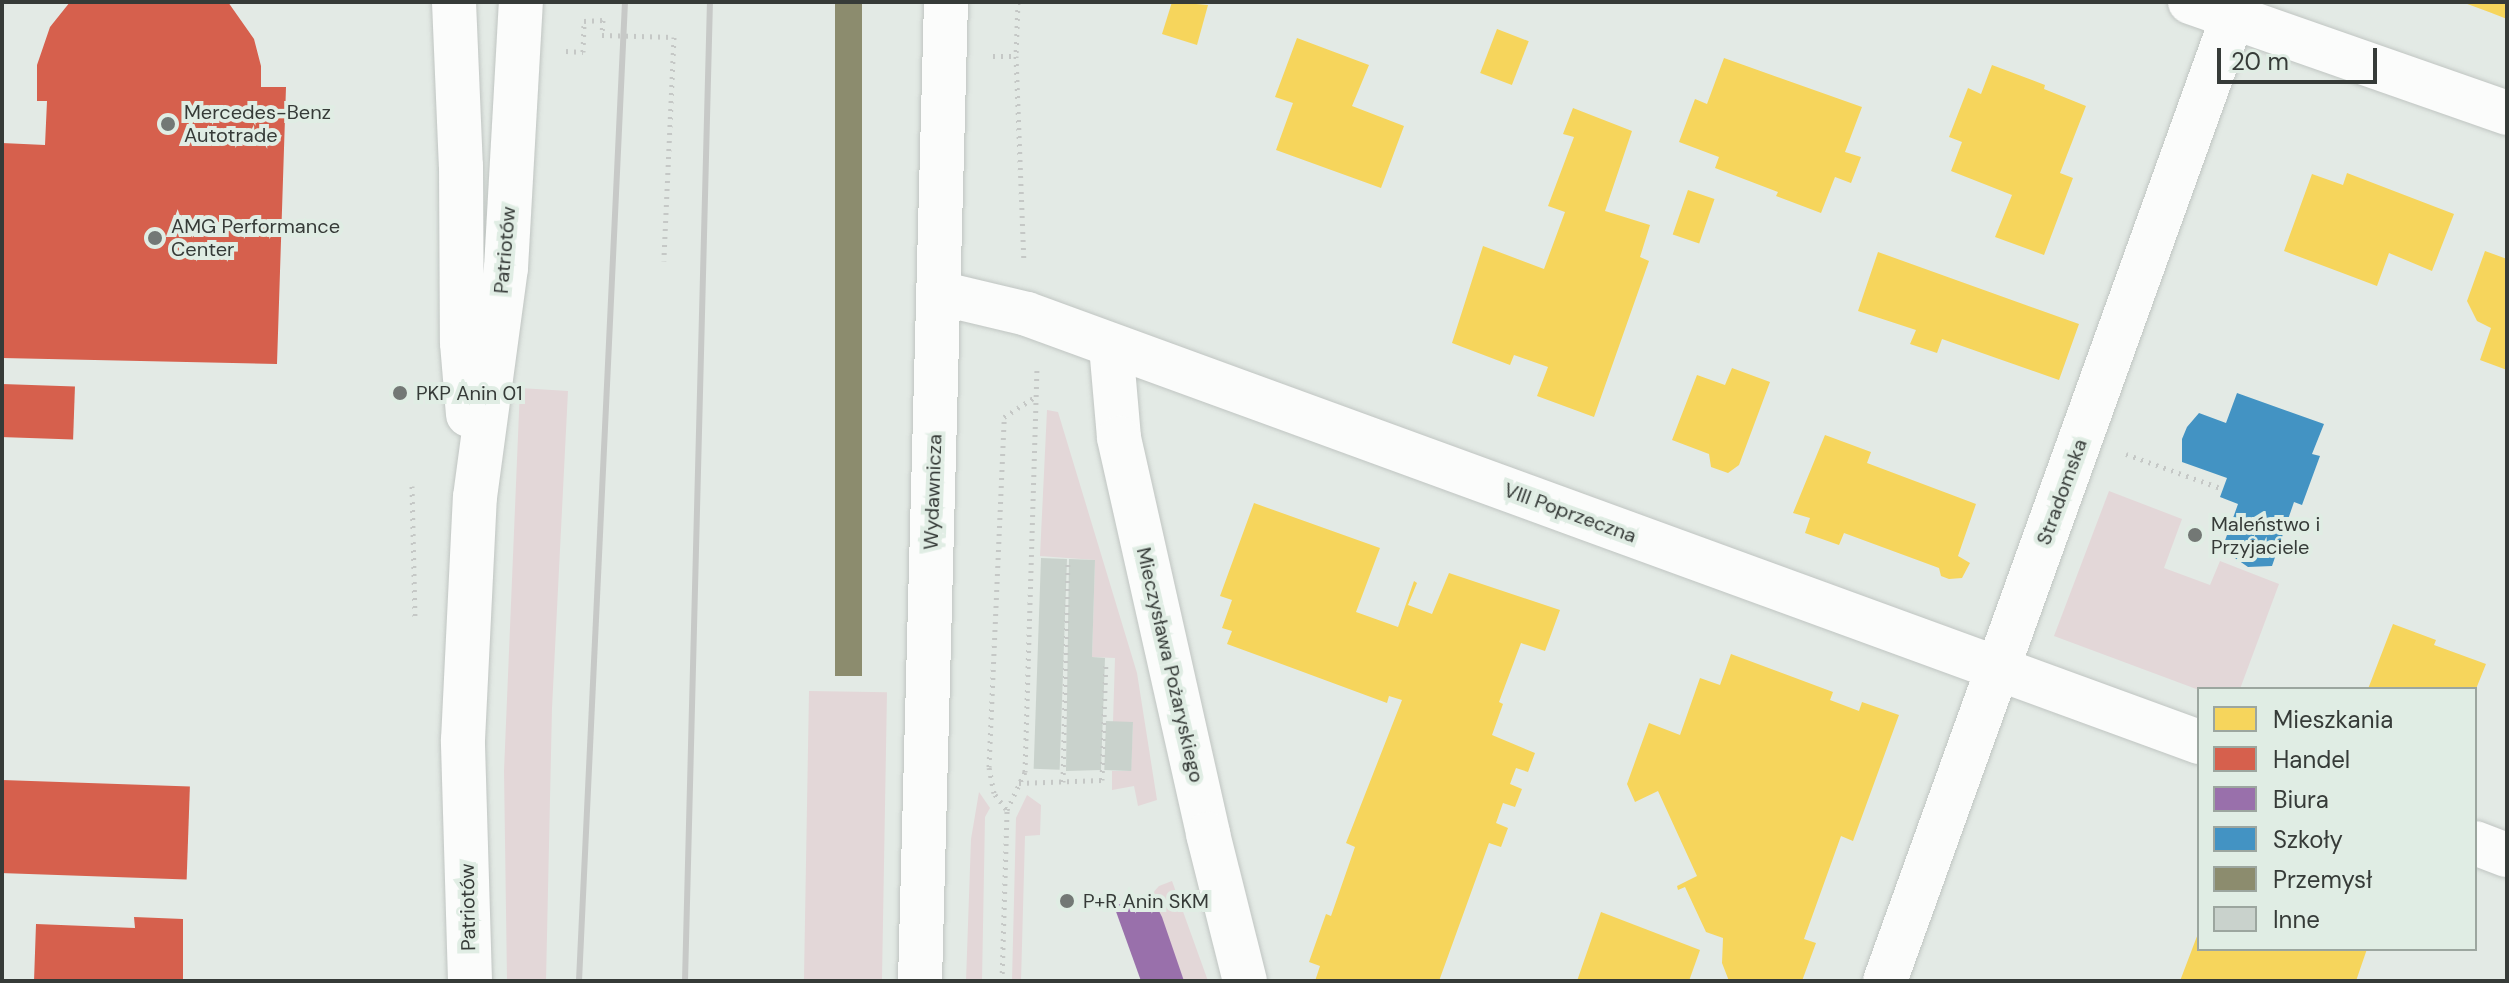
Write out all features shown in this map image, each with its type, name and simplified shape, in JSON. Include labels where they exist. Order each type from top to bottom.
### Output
[{"type":"street","name":"Patriotów","points":[[454,2],[461,166],[462,343],[475,497]]},
{"type":"street","name":"Patriotów","points":[[470,981],[463,740],[475,497],[506,268],[521,2]]},
{"type":"street","name":"Wydawnicza","points":[[920,981],[946,2]]},
{"type":"street","points":[[2190,2],[2236,9],[2507,113]]},
{"type":"street","name":"Stradomska","points":[[1885,981],[2236,9]]},
{"type":"street","name":"VIII Poprzeczna","points":[[939,293],[1027,314],[2197,741]]},
{"type":"street","name":"Mieczysława Pożaryskiego","points":[[1111,346],[1119,438],[1208,834],[1245,981]]},
{"type":"street","points":[[2477,844],[2507,855]]},
{"type":"path","points":[[1002,981],[1007,810],[1025,772],[1037,358],[1027,314],[1016,56],[1018,2]]},
{"type":"path","points":[[602,35],[674,37],[664,261]]},
{"type":"path","points":[[990,56],[1016,56]]},
{"type":"path","points":[[1007,810],[994,793],[989,767],[1004,417],[1036,396]]},
{"type":"path","points":[[2081,437],[2223,489]]},
{"type":"path","points":[[1063,782],[1068,563]]},
{"type":"path","points":[[1019,783],[1102,780],[1106,661]]},
{"type":"shaded area","points":[[520,388],[568,391],[552,708],[546,981],[507,981],[504,771]]},
{"type":"shaded area","points":[[1047,410],[1058,412],[1137,673],[1157,800],[1138,806],[1134,786],[1112,790],[1112,771],[1131,771],[1133,723],[1113,722],[1115,658],[1092,657],[1095,560],[1040,556]]},
{"type":"shaded area","points":[[2109,491],[2182,519],[2164,568],[2210,585],[2220,561],[2279,584],[2241,687],[2197,689],[2054,636]]},
{"type":"shaded area","points":[[809,691],[887,692],[882,981],[804,981]]},
{"type":"shaded area","points":[[979,792],[990,808],[985,817],[982,981],[966,981],[971,839]]},
{"type":"shaded area","points":[[1027,795],[1041,805],[1040,835],[1025,836],[1021,981],[1012,981],[1016,818]]},
{"type":"shaded area","points":[[1172,881],[1208,981],[1184,981],[1151,895],[1159,886]]},
{"type":"building: Mieszkania","points":[[1172,2],[1208,5],[1197,45],[1162,34]]},
{"type":"building: Mieszkania","points":[[2462,2],[2507,2],[2507,19],[2489,12]]},
{"type":"building: Mieszkania","points":[[1497,29],[1529,41],[1512,85],[1480,73]]},
{"type":"building: Mieszkania","points":[[1297,38],[1369,65],[1352,106],[1404,126],[1381,188],[1276,150],[1293,103],[1275,97]]},
{"type":"building: Mieszkania","points":[[1724,58],[1862,107],[1845,152],[1861,157],[1851,183],[1835,177],[1821,213],[1776,196],[1778,192],[1715,168],[1719,157],[1679,142],[1695,99],[1707,104]]},
{"type":"building: Mieszkania","points":[[1992,65],[2045,85],[2044,89],[2086,106],[2060,173],[2073,178],[2044,255],[1995,237],[2012,195],[1951,171],[1962,142],[1949,137],[1968,88],[1981,94]]},
{"type":"building: Mieszkania","points":[[1573,108],[1632,131],[1605,211],[1650,225],[1640,257],[1649,261],[1594,417],[1537,396],[1548,367],[1514,355],[1510,365],[1452,343],[1483,246],[1544,269],[1565,212],[1548,206],[1574,137],[1563,134]]},
{"type":"building: Mieszkania","points":[[2347,173],[2454,214],[2432,271],[2389,253],[2377,286],[2284,251],[2312,174],[2343,185]]},
{"type":"building: Mieszkania","points":[[1688,190],[1714,199],[1699,244],[1673,234]]},
{"type":"building: Mieszkania","points":[[2485,251],[2507,259],[2507,370],[2480,360],[2491,328],[2477,321],[2467,301]]},
{"type":"building: Mieszkania","points":[[1878,252],[2079,324],[2059,380],[1942,339],[1937,353],[1910,344],[1916,330],[1858,311]]},
{"type":"building: Mieszkania","points":[[1732,368],[1770,382],[1739,465],[1728,473],[1711,467],[1709,454],[1672,440],[1697,375],[1725,385]]},
{"type":"building: Mieszkania","points":[[1825,435],[1871,452],[1867,463],[1976,504],[1958,556],[1970,563],[1962,578],[1941,576],[1939,568],[1844,533],[1839,545],[1805,533],[1810,518],[1793,513]]},
{"type":"building: Mieszkania","points":[[1254,503],[1380,548],[1356,612],[1398,627],[1414,581],[1417,583],[1408,605],[1432,614],[1449,573],[1560,610],[1545,651],[1521,643],[1499,702],[1503,704],[1492,735],[1535,753],[1528,772],[1516,768],[1510,784],[1522,789],[1515,807],[1503,803],[1496,823],[1508,828],[1501,847],[1489,843],[1439,981],[1315,981],[1320,966],[1309,962],[1326,914],[1331,916],[1355,847],[1346,843],[1402,700],[1389,696],[1387,703],[1227,644],[1232,631],[1222,628],[1232,600],[1220,596]]},
{"type":"building: Mieszkania","points":[[2393,624],[2436,640],[2434,645],[2486,664],[2477,687],[2369,687]]},
{"type":"building: Mieszkania","points":[[1731,654],[1833,692],[1830,700],[1859,711],[1862,702],[1899,715],[1853,841],[1841,836],[1804,939],[1816,943],[1802,981],[1729,981],[1722,963],[1723,938],[1706,932],[1685,887],[1678,890],[1677,886],[1697,876],[1658,791],[1635,802],[1627,784],[1649,723],[1680,735],[1700,678],[1720,685]]},
{"type":"building: Mieszkania","points":[[1601,912],[1700,950],[1689,981],[1577,981]]},
{"type":"building: Mieszkania","points":[[2197,936],[2197,951],[2366,951],[2356,981],[2180,981]]},
{"type":"building: Handel","points":[[70,2],[228,2],[254,39],[261,66],[261,87],[286,87],[277,364],[2,358],[2,143],[45,145],[47,101],[37,101],[37,65],[50,27]]},
{"type":"building: Handel","points":[[2,384],[75,387],[73,440],[2,437]]},
{"type":"building: Handel","points":[[2,780],[190,787],[187,880],[2,873]]},
{"type":"building: Handel","points":[[134,917],[183,919],[183,981],[34,981],[36,924],[135,928]]},
{"type":"building: Biura","points":[[1151,895],[1184,981],[1141,981],[1114,906]]},
{"type":"building: Szkoły","points":[[2237,393],[2324,424],[2312,454],[2320,456],[2302,505],[2294,502],[2272,566],[2248,567],[2222,549],[2238,504],[2220,497],[2227,478],[2182,462],[2182,439],[2187,427],[2199,413],[2226,423]]},
{"type":"building: Przemysł","points":[[835,2],[862,2],[862,676],[835,676]]},
{"type":"building: Inne","points":[[1041,558],[1067,559],[1060,770],[1034,769]]},
{"type":"building: Inne","points":[[1069,559],[1095,560],[1092,657],[1105,658],[1101,770],[1066,771]]},
{"type":"building: Inne","points":[[1106,721],[1133,722],[1131,771],[1104,770]]},
{"type":"railway","points":[[579,981],[625,2]]},
{"type":"railway","points":[[685,981],[710,2]]},
{"type":"place","name":"Mercedes-Benz Autotrade","points":[[168,124]]},
{"type":"place","name":"AMG Performance Center","points":[[155,238]]},
{"type":"place","name":"PKP Anin 01","points":[[400,393]]},
{"type":"place","name":"Maleństwo i Przyjaciele","points":[[2195,535]]},
{"type":"place","name":"P+R Anin SKM","points":[[1067,901]]}]
